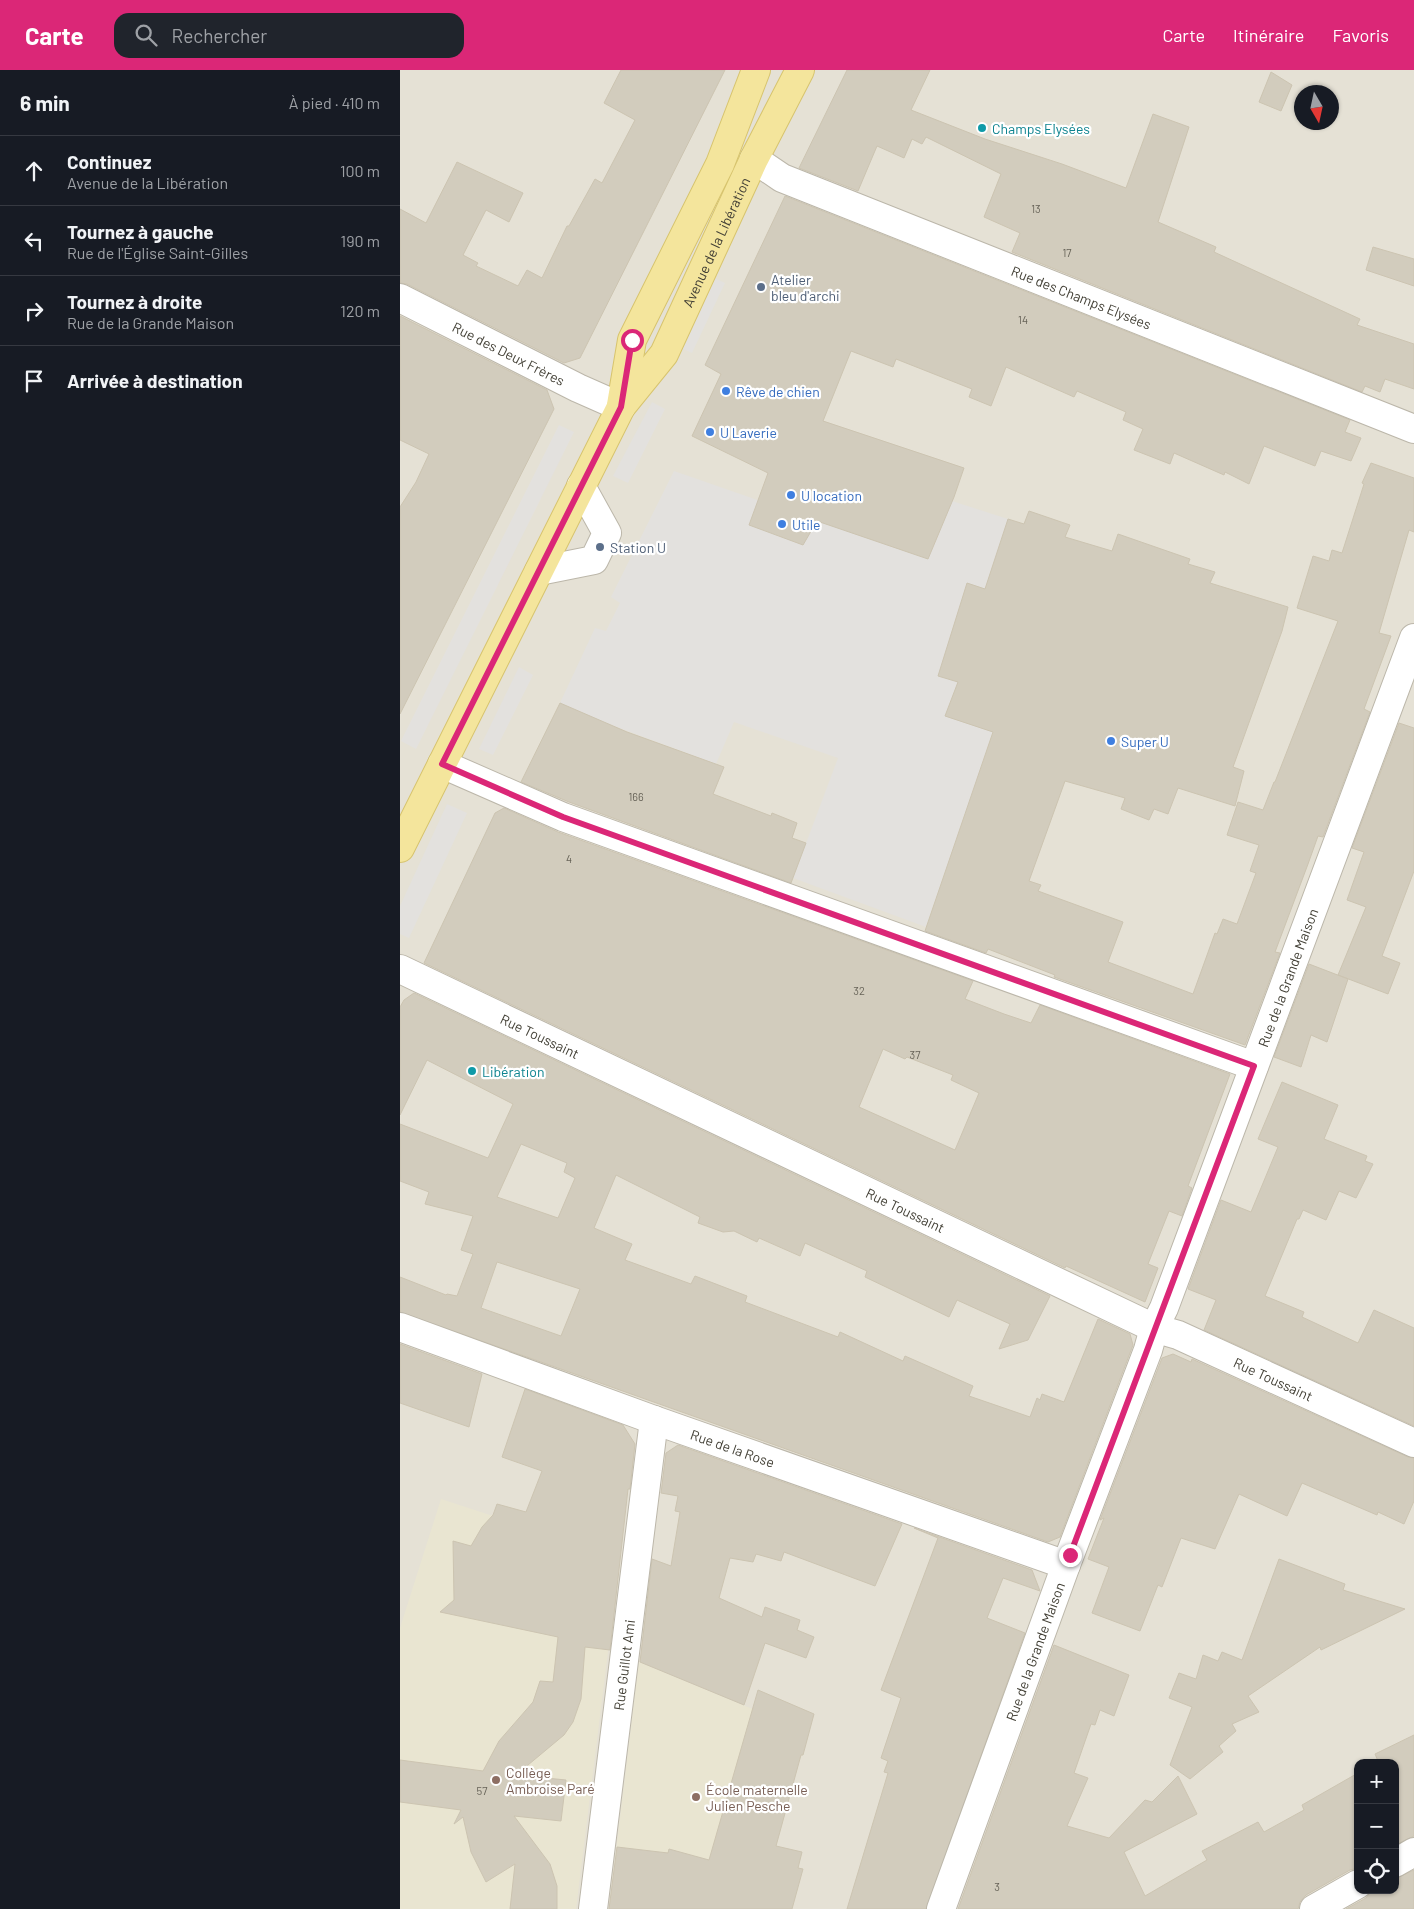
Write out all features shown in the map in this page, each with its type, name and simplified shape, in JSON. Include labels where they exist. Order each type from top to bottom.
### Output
[{"type":"main road","name":"Avenue de la Libération","points":[[621,407],[632,340],[720,164],[756,70]]},
{"type":"main road","name":"Avenue de la Libération","points":[[400,848],[621,407],[664,354],[754,159],[800,70]]},
{"type":"street","name":"Rue des Champs Elysées","points":[[754,159],[782,178],[1414,429]]},
{"type":"street","name":"Rue des Deux Frères","points":[[400,298],[578,388],[621,407]]},
{"type":"street","points":[[539,571],[594,560],[607,533],[581,486]]},
{"type":"street","name":"Rue de la Grande Maison","points":[[941,1909],[1066,1565],[1148,1350],[1154,1328],[1164,1308],[1414,638]]},
{"type":"street","points":[[442,764],[563,817],[1254,1066]]},
{"type":"street","name":"Rue Toussaint","points":[[400,968],[1154,1328],[1178,1335],[1414,1443]]},
{"type":"street","name":"Rue de la Rose","points":[[400,1327],[654,1420],[1066,1565]]},
{"type":"street","name":"Rue Guillot Ami","points":[[593,1909],[654,1420]]},
{"type":"street","points":[[1399,1861],[1414,1852]]},
{"type":"street","points":[[1314,1909],[1354,1886]]},
{"type":"shaded area","points":[[400,70],[1414,70],[1414,1909],[400,1909]]},
{"type":"shaded area","points":[[712,277],[725,283],[692,353],[679,347]]},
{"type":"shaded area","points":[[652,402],[665,409],[628,483],[613,476]]},
{"type":"shaded area","points":[[559,425],[574,432],[416,749],[401,741]]},
{"type":"shaded area","points":[[674,471],[928,559],[952,501],[1008,519],[985,589],[967,583],[938,676],[958,682],[945,716],[993,732],[926,927],[793,878],[838,758],[734,722],[716,764],[606,723],[560,703],[595,628],[606,631],[620,603],[611,597]]},
{"type":"shaded area","points":[[519,667],[533,675],[493,755],[479,749]]},
{"type":"shaded area","points":[[447,804],[467,813],[409,938],[400,934],[400,906]]},
{"type":"shaded area","name":"Collège Ambroise Paré","points":[[441,1499],[493,1516],[618,1571],[576,1909],[400,1909],[400,1628]]},
{"type":"shaded area","name":"École maternelle Julien Pesche","points":[[639,1662],[791,1725],[739,1909],[609,1909]]},
{"type":"building","points":[[621,70],[725,70],[580,358],[564,363],[407,284],[400,283],[400,209],[426,223],[457,162],[523,193],[509,222],[486,210],[463,255],[478,263],[476,266],[518,286],[527,270],[542,278],[567,226],[569,226],[595,179],[602,183],[635,120],[604,103]]},
{"type":"building","points":[[847,70],[930,70],[911,110],[985,139],[1062,164],[1126,188],[1153,114],[1189,127],[1158,222],[1216,247],[1214,252],[1360,319],[1357,325],[1414,344],[1414,389],[1385,379],[1380,392],[1365,386],[1362,392],[1012,252],[1020,233],[984,217],[1001,174],[926,137],[922,144],[912,139],[904,158],[877,146],[858,191],[799,168]]},
{"type":"building","points":[[1271,72],[1292,85],[1281,111],[1259,102]]},
{"type":"building","points":[[785,196],[1350,420],[1345,432],[1361,438],[1351,461],[1321,451],[1315,466],[1264,446],[1249,484],[1225,472],[1224,475],[1174,453],[1170,464],[1134,450],[1143,429],[1123,420],[1126,412],[1077,391],[1074,397],[1006,367],[991,406],[969,397],[972,389],[896,359],[893,367],[851,351],[823,421],[964,468],[928,559],[817,521],[803,545],[749,525],[768,473],[692,436],[721,374],[705,365]]},
{"type":"building","points":[[1373,247],[1414,259],[1414,286],[1366,270]]},
{"type":"building","points":[[400,316],[547,390],[554,409],[400,714],[400,507],[416,482],[429,454],[400,440]]},
{"type":"building","points":[[1371,463],[1414,478],[1414,532],[1409,530],[1379,633],[1391,636],[1364,709],[1370,712],[1323,837],[1318,836],[1275,952],[1280,953],[1245,1045],[1054,977],[1055,975],[988,949],[986,953],[925,931],[993,732],[945,716],[958,682],[938,676],[967,583],[985,589],[1008,519],[1024,524],[1029,511],[1070,525],[1065,537],[1112,551],[1118,534],[1190,559],[1188,564],[1215,572],[1210,583],[1288,607],[1282,631],[1233,767],[1244,771],[1235,806],[1178,788],[1168,814],[1154,809],[1149,820],[1121,809],[1125,798],[1065,781],[1029,881],[1041,885],[1038,891],[1123,922],[1108,962],[1193,994],[1215,933],[1217,934],[1223,919],[1237,924],[1256,873],[1250,871],[1259,845],[1227,835],[1238,802],[1263,810],[1338,621],[1297,608],[1313,556],[1329,561],[1332,550],[1342,553],[1364,484],[1362,483]]},
{"type":"building","points":[[560,703],[627,732],[724,767],[713,794],[771,816],[772,813],[797,823],[792,838],[806,843],[791,883],[569,802],[521,782]]},
{"type":"building","points":[[1399,723],[1414,728],[1414,871],[1382,956],[1400,963],[1388,994],[1338,975],[1366,907],[1347,900],[1364,852],[1352,848]]},
{"type":"building","points":[[504,808],[558,832],[973,981],[965,999],[1004,1014],[1031,1023],[1040,1005],[1230,1074],[1188,1186],[1192,1188],[1182,1216],[1169,1211],[1148,1264],[1158,1268],[1145,1302],[1066,1266],[1065,1268],[424,963],[495,813]],"holes":[[[883,1049],[905,1059],[907,1057],[953,1075],[951,1080],[979,1093],[955,1150],[859,1107]]]},
{"type":"building","points":[[1309,964],[1348,979],[1327,1042],[1311,1035],[1301,1067],[1274,1057]]},
{"type":"building","points":[[414,993],[1050,1296],[1028,1340],[999,1349],[1010,1324],[957,1300],[949,1317],[865,1277],[867,1271],[805,1243],[800,1256],[759,1238],[757,1242],[734,1231],[723,1232],[698,1223],[700,1217],[616,1175],[594,1228],[632,1244],[625,1260],[691,1284],[695,1276],[747,1296],[745,1302],[838,1337],[840,1332],[903,1361],[905,1356],[973,1386],[969,1396],[1030,1417],[1037,1398],[1040,1400],[1042,1394],[1064,1402],[1098,1319],[1130,1334],[1133,1345],[1060,1537],[1048,1542],[400,1312],[400,1277],[446,1295],[457,1296],[473,1254],[461,1250],[473,1216],[425,1204],[429,1192],[400,1181],[400,1124],[488,1158],[513,1104],[427,1060],[400,1115],[400,1007],[404,1000]],"holes":[[[521,1144],[567,1163],[564,1172],[575,1178],[558,1218],[497,1197]],[[497,1262],[580,1289],[561,1336],[481,1308]]]},
{"type":"building","points":[[1282,1082],[1338,1105],[1324,1139],[1367,1156],[1365,1161],[1373,1164],[1356,1198],[1339,1191],[1326,1220],[1303,1210],[1299,1219],[1297,1219],[1265,1296],[1304,1312],[1302,1317],[1358,1343],[1374,1310],[1414,1328],[1414,1426],[1204,1330],[1216,1300],[1188,1289],[1221,1200],[1251,1212],[1278,1147],[1258,1139]]},
{"type":"building","points":[[400,1344],[482,1374],[469,1427],[400,1403]]},
{"type":"building","points":[[1173,1354],[1191,1362],[1192,1359],[1408,1457],[1414,1458],[1414,1501],[1404,1524],[1378,1512],[1377,1515],[1302,1483],[1287,1516],[1239,1494],[1215,1549],[1181,1538],[1162,1587],[1158,1585],[1140,1631],[1092,1613],[1109,1567],[1088,1559],[1104,1518],[1100,1520],[1162,1358]]},
{"type":"building","points":[[525,1389],[623,1425],[635,1444],[630,1489],[628,1489],[610,1650],[585,1647],[581,1699],[573,1722],[564,1735],[516,1775],[566,1780],[561,1821],[514,1816],[550,1864],[557,1886],[557,1909],[510,1909],[515,1864],[486,1882],[471,1852],[463,1817],[454,1824],[461,1810],[400,1802],[400,1760],[483,1771],[499,1741],[533,1702],[540,1681],[553,1682],[558,1637],[440,1612],[454,1600],[453,1541],[471,1546],[482,1527],[493,1515],[497,1504],[526,1512],[542,1471],[502,1457]]},
{"type":"building","points":[[678,1445],[902,1524],[875,1586],[784,1552],[781,1561],[756,1554],[753,1562],[730,1558],[719,1598],[762,1617],[765,1607],[800,1620],[797,1630],[814,1637],[806,1658],[765,1643],[744,1705],[640,1662],[652,1559],[671,1566],[680,1512],[675,1511],[678,1496],[661,1493],[666,1453]]},
{"type":"building","points":[[914,1528],[1032,1570],[1040,1591],[1003,1578],[987,1618],[1025,1633],[926,1909],[847,1909],[888,1773],[884,1772],[888,1761],[881,1758],[901,1698],[881,1690],[938,1538]]},
{"type":"building","points":[[1279,1559],[1345,1584],[1343,1590],[1405,1609],[1321,1650],[1320,1647],[1248,1696],[1259,1712],[1232,1724],[1236,1731],[1219,1746],[1223,1752],[1190,1779],[1170,1765],[1192,1707],[1169,1698],[1179,1673],[1196,1679],[1203,1655],[1218,1661],[1222,1652],[1242,1660]]},
{"type":"building","points":[[1054,1645],[1129,1675],[1114,1716],[1100,1710],[1095,1725],[1091,1724],[1074,1773],[1088,1778],[1067,1826],[1109,1838],[1145,1800],[1152,1802],[1178,1776],[1197,1814],[1124,1852],[1145,1896],[1207,1860],[1202,1851],[1258,1822],[1264,1832],[1304,1810],[1302,1805],[1354,1775],[1354,1869],[1306,1895],[1300,1902],[1298,1909],[958,1909]]},
{"type":"building","points":[[758,1690],[814,1714],[776,1846],[802,1852],[798,1868],[803,1869],[792,1909],[609,1909],[617,1847],[668,1853],[669,1849],[709,1860]]},
{"type":"building","points":[[1414,1735],[1414,1836],[1399,1843],[1399,1759],[1377,1759],[1375,1754]]},
{"type":"building","points":[[1414,1870],[1414,1909],[1346,1909],[1366,1898],[1369,1894],[1399,1894],[1399,1877]]},
{"type":"place","name":"Champs Elysées","points":[[982,128]]},
{"type":"place","name":"Atelier bleu d'archi","points":[[761,287]]},
{"type":"place","name":"Rêve de chien","points":[[726,391]]},
{"type":"place","name":"U Laverie","points":[[710,432]]},
{"type":"place","name":"U location","points":[[791,495]]},
{"type":"place","name":"Utile","points":[[782,524]]},
{"type":"place","name":"Station U","points":[[600,547]]},
{"type":"place","name":"Super U","points":[[1111,741]]},
{"type":"place","name":"Libération","points":[[472,1071]]},
{"type":"place","name":"Collège Ambroise Paré","points":[[496,1780]]},
{"type":"place","name":"École maternelle Julien Pesche","points":[[696,1797]]},
{"type":"route","points":[[632,340],[621,407],[442,764],[563,817],[1254,1066],[1070,1555]]}]
